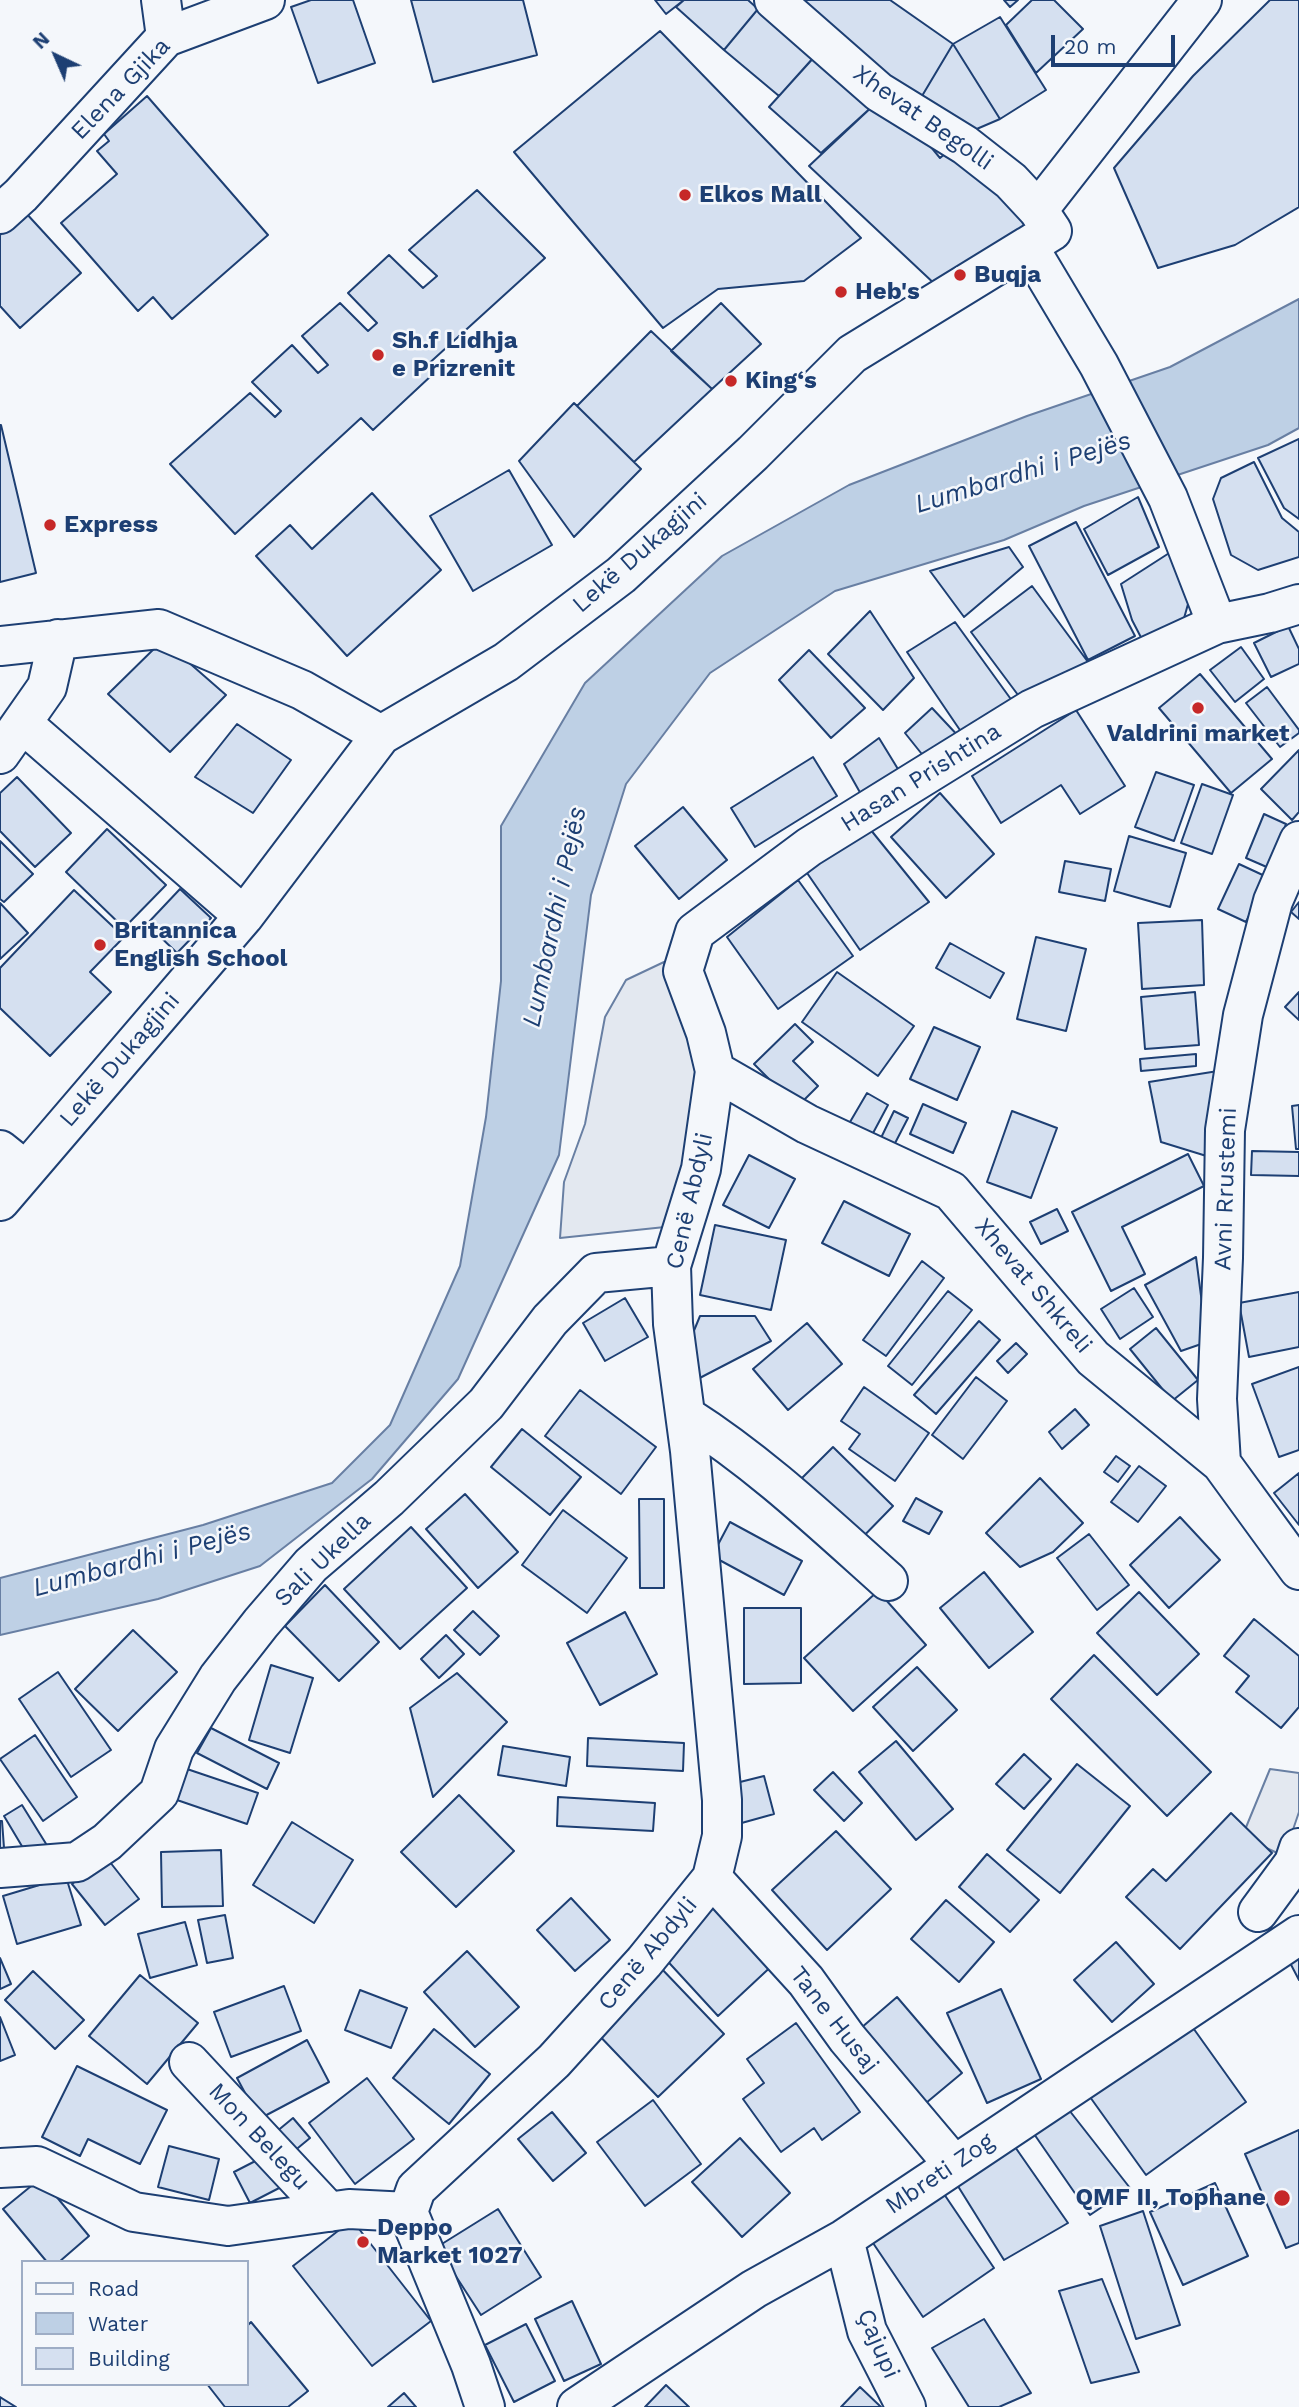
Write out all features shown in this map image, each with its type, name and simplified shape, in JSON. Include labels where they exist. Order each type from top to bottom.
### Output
[{"type":"street","name":"Elena Gjika","points":[[0,214],[22,195],[163,18],[265,0]]},
{"type":"street","name":"Xhevat Begolli","points":[[774,0],[879,92],[965,145],[1011,181],[1033,228]]},
{"type":"street","points":[[1202,0],[1033,228],[1099,365],[1168,498],[1217,624]]},
{"type":"street","name":"Lekë Dukagjini","points":[[0,1201],[12,1160],[244,916],[380,735],[506,662],[621,575],[753,453],[852,354],[1033,228]]},
{"type":"street","name":"Hasan Prishtina","points":[[715,1071],[706,1033],[683,971],[695,932],[809,847],[1032,709],[1217,624],[1299,604]]},
{"type":"street","points":[[0,646],[159,629],[302,690],[380,735]]},
{"type":"street","points":[[0,754],[47,687],[58,639]]},
{"type":"street","points":[[22,723],[244,916]]},
{"type":"street","name":"Avni Rrustemi","points":[[1221,1463],[1217,1399],[1225,1129],[1243,1015],[1273,901],[1299,841]]},
{"type":"street","name":"Cenë Abdyli","points":[[408,2212],[416,2189],[554,2061],[644,1962],[712,1878],[722,1836],[722,1800],[686,1416],[673,1324],[671,1266],[701,1169],[715,1071]]},
{"type":"street","name":"Xhevat Shkreli","points":[[715,1071],[807,1124],[951,1191],[1093,1358],[1221,1463],[1299,1570]]},
{"type":"street","name":"Sali Ukella","points":[[0,1868],[77,1862],[107,1842],[159,1793],[174,1749],[218,1678],[261,1623],[311,1565],[389,1498],[486,1404],[550,1320],[596,1273],[671,1266]]},
{"type":"street","points":[[686,1416],[723,1440],[782,1486],[888,1581]]},
{"type":"street","points":[[1258,1912],[1294,1863],[1299,1848]]},
{"type":"street","name":"Tane Husaj","points":[[712,1878],[806,1981],[847,2038],[954,2165]]},
{"type":"street","name":"Mbreti Zog","points":[[577,2407],[754,2289],[844,2239],[1299,1935]]},
{"type":"street","name":"Mon Belegu","points":[[189,2062],[329,2212]]},
{"type":"street","name":"Mon Belegu","points":[[0,2168],[37,2166],[134,2212],[228,2227],[349,2209],[408,2212]]},
{"type":"street","points":[[408,2212],[471,2365],[485,2407]]},
{"type":"street","name":"Çajupi","points":[[844,2239],[867,2331],[906,2407]]},
{"type":"shaded area","points":[[664,962],[700,1059],[698,1106],[665,1227],[560,1238],[564,1182],[585,1124],[605,1017],[626,980]]},
{"type":"shaded area","points":[[1270,1769],[1299,1773],[1299,1812],[1284,1856],[1242,1837]]},
{"type":"water","name":"Lumbardhi i Pejës","points":[[1299,299],[1299,428],[1268,445],[1084,506],[1004,540],[835,591],[710,673],[626,784],[591,895],[559,1155],[458,1379],[372,1479],[260,1566],[158,1599],[0,1635],[0,1578],[203,1525],[332,1483],[390,1425],[460,1266],[486,1117],[501,981],[501,826],[585,683],[722,556],[849,485],[1027,416],[1170,367]]},
{"type":"building","points":[[311,0],[353,0],[375,63],[318,83],[291,7]]},
{"type":"building","points":[[411,0],[523,0],[537,55],[433,82]]},
{"type":"building","points":[[655,0],[684,0],[666,14]]},
{"type":"building","points":[[684,0],[748,0],[758,9],[724,50],[676,7]]},
{"type":"building","points":[[791,0],[890,0],[953,44],[919,101]]},
{"type":"building","points":[[1004,0],[1018,0],[1010,7]]},
{"type":"building","points":[[1032,0],[1054,0],[1083,29],[1036,73],[1006,25]]},
{"type":"building","points":[[1270,0],[1299,0],[1299,207],[1235,245],[1158,268],[1114,168],[1193,76]]},
{"type":"building","points":[[758,9],[814,57],[779,96],[724,50]]},
{"type":"building","points":[[1000,17],[1046,90],[1000,119],[953,44]]},
{"type":"building","name":"Elkos Mall","points":[[660,31],[861,238],[804,281],[718,289],[663,328],[514,152]]},
{"type":"building","points":[[953,44],[1000,119],[965,134],[919,101]]},
{"type":"building","points":[[817,54],[876,103],[821,153],[769,107]]},
{"type":"building","points":[[147,96],[268,235],[172,319],[153,297],[138,311],[61,223],[117,174],[97,151],[109,141],[104,134]]},
{"type":"building","points":[[876,103],[926,141],[940,158],[953,147],[1039,225],[939,288],[809,166]]},
{"type":"building","name":"Sh.f Lidhja e Prizrenit","points":[[477,190],[545,258],[425,367],[432,375],[373,430],[361,418],[235,534],[170,464],[250,393],[275,417],[281,411],[252,382],[292,345],[318,373],[328,365],[302,336],[340,303],[368,331],[377,323],[348,293],[389,255],[423,288],[437,276],[409,250]]},
{"type":"building","points":[[25,212],[81,273],[20,328],[0,306],[0,235]]},
{"type":"building","points":[[721,303],[761,344],[712,389],[671,351]]},
{"type":"building","points":[[651,331],[712,389],[634,462],[577,406]]},
{"type":"building","points":[[574,403],[641,469],[574,537],[519,461]]},
{"type":"building","points":[[0,425],[36,573],[0,582]]},
{"type":"building","points":[[1299,439],[1299,519],[1284,508],[1258,458]]},
{"type":"building","points":[[1254,462],[1282,518],[1299,532],[1299,557],[1258,570],[1231,555],[1213,499],[1221,478]]},
{"type":"building","points":[[509,470],[552,545],[473,591],[430,516]]},
{"type":"building","points":[[372,493],[441,570],[347,656],[256,556],[290,525],[312,549]]},
{"type":"building","points":[[1138,497],[1159,547],[1108,575],[1084,529]]},
{"type":"building","points":[[1076,522],[1135,636],[1088,660],[1029,546]]},
{"type":"building","points":[[1009,547],[1023,567],[964,617],[930,571]]},
{"type":"building","points":[[1177,548],[1190,597],[1181,629],[1147,649],[1132,620],[1121,584]]},
{"type":"building","points":[[1032,586],[1088,662],[1027,707],[971,632]]},
{"type":"building","points":[[870,611],[914,678],[883,710],[828,654]]},
{"type":"building","points":[[955,622],[1018,709],[966,739],[907,652]]},
{"type":"building","points":[[1288,626],[1299,649],[1299,664],[1271,677],[1254,643]]},
{"type":"building","points":[[163,640],[226,695],[170,752],[108,694]]},
{"type":"building","points":[[1241,647],[1264,679],[1235,702],[1210,670]]},
{"type":"building","points":[[809,650],[865,708],[831,738],[779,680]]},
{"type":"building","points":[[1200,674],[1272,759],[1231,793],[1159,708]]},
{"type":"building","points":[[1267,687],[1299,730],[1299,733],[1280,747],[1246,703]]},
{"type":"building","points":[[932,708],[962,740],[929,763],[905,733]]},
{"type":"building","points":[[1076,710],[1125,786],[1080,814],[1061,785],[1001,823],[972,776]]},
{"type":"building","points":[[237,724],[291,760],[253,813],[195,777]]},
{"type":"building","points":[[879,738],[901,774],[862,796],[844,764]]},
{"type":"building","points":[[1299,750],[1299,812],[1292,820],[1261,789]]},
{"type":"building","points":[[813,757],[837,796],[755,847],[731,808]]},
{"type":"building","points":[[1156,772],[1194,785],[1174,841],[1135,827]]},
{"type":"building","points":[[17,777],[71,833],[35,867],[0,831],[0,793]]},
{"type":"building","points":[[1202,784],[1233,795],[1212,854],[1181,843]]},
{"type":"building","points":[[940,793],[994,854],[946,898],[891,837]]},
{"type":"building","points":[[683,807],[727,860],[679,899],[635,846]]},
{"type":"building","points":[[1264,814],[1286,824],[1269,868],[1246,858]]},
{"type":"building","points":[[866,824],[929,902],[860,950],[805,870]]},
{"type":"building","points":[[107,829],[166,885],[124,928],[66,872]]},
{"type":"building","points":[[1129,836],[1186,853],[1170,907],[1114,891]]},
{"type":"building","points":[[0,841],[33,874],[4,902],[0,899]]},
{"type":"building","points":[[1065,861],[1111,869],[1105,901],[1059,892]]},
{"type":"building","points":[[1239,864],[1267,877],[1246,922],[1218,909]]},
{"type":"building","points":[[798,880],[853,956],[778,1009],[727,937]]},
{"type":"building","points":[[180,889],[211,918],[177,953],[147,924]]},
{"type":"building","points":[[74,890],[124,937],[90,972],[111,992],[50,1056],[0,1008],[0,968]]},
{"type":"building","points":[[1299,902],[1299,919],[1291,912]]},
{"type":"building","points":[[0,903],[28,933],[0,959]]},
{"type":"building","points":[[1202,920],[1204,985],[1142,989],[1138,923]]},
{"type":"building","points":[[1036,937],[1086,949],[1066,1031],[1017,1019]]},
{"type":"building","points":[[950,943],[1004,973],[990,998],[936,968]]},
{"type":"building","points":[[837,972],[914,1026],[878,1076],[802,1022]]},
{"type":"building","points":[[1195,992],[1199,1045],[1145,1049],[1141,997]]},
{"type":"building","points":[[1299,992],[1299,1020],[1285,1007]]},
{"type":"building","points":[[795,1024],[813,1042],[793,1061],[818,1086],[797,1107],[754,1064]]},
{"type":"building","points":[[934,1027],[980,1047],[957,1100],[910,1079]]},
{"type":"building","points":[[1196,1054],[1196,1066],[1141,1071],[1140,1059]]},
{"type":"building","points":[[1218,1071],[1213,1158],[1161,1142],[1149,1082]]},
{"type":"building","points":[[867,1093],[888,1105],[872,1135],[850,1122]]},
{"type":"building","points":[[923,1104],[966,1123],[953,1153],[910,1134]]},
{"type":"building","points":[[1299,1105],[1299,1149],[1296,1149],[1292,1106]]},
{"type":"building","points":[[894,1111],[908,1118],[892,1149],[879,1142]]},
{"type":"building","points":[[1012,1111],[1057,1128],[1031,1198],[987,1182]]},
{"type":"building","points":[[1252,1151],[1299,1152],[1299,1176],[1251,1175]]},
{"type":"building","points":[[1188,1154],[1204,1186],[1122,1227],[1145,1274],[1111,1291],[1072,1212]]},
{"type":"building","points":[[749,1155],[795,1179],[769,1228],[723,1205]]},
{"type":"building","points":[[844,1201],[910,1234],[889,1276],[822,1243]]},
{"type":"building","points":[[1057,1209],[1068,1231],[1041,1244],[1030,1222]]},
{"type":"building","points":[[715,1225],[786,1240],[771,1310],[700,1295]]},
{"type":"building","points":[[1196,1257],[1207,1342],[1181,1351],[1145,1285]]},
{"type":"building","points":[[922,1261],[944,1278],[886,1356],[863,1340]]},
{"type":"building","points":[[1134,1288],[1153,1317],[1120,1339],[1101,1309]]},
{"type":"building","points":[[948,1291],[972,1310],[912,1385],[888,1366]]},
{"type":"building","points":[[1299,1292],[1299,1347],[1249,1357],[1239,1303]]},
{"type":"building","points":[[625,1298],[648,1337],[605,1361],[583,1323]]},
{"type":"building","points":[[700,1316],[755,1316],[771,1341],[692,1382],[686,1350]]},
{"type":"building","points":[[979,1321],[1000,1340],[936,1414],[914,1395]]},
{"type":"building","points":[[807,1323],[842,1364],[788,1410],[753,1369]]},
{"type":"building","points":[[1156,1328],[1198,1380],[1172,1401],[1130,1349]]},
{"type":"building","points":[[1016,1343],[1027,1354],[1008,1373],[997,1361]]},
{"type":"building","points":[[1299,1367],[1299,1450],[1279,1457],[1252,1384]]},
{"type":"building","points":[[976,1377],[1007,1401],[963,1459],[932,1435]]},
{"type":"building","points":[[864,1387],[929,1433],[895,1481],[849,1449],[860,1434],[841,1421]]},
{"type":"building","points":[[580,1390],[656,1447],[621,1494],[545,1436]]},
{"type":"building","points":[[1075,1409],[1089,1425],[1062,1449],[1049,1432]]},
{"type":"building","points":[[522,1429],[581,1477],[550,1515],[491,1467]]},
{"type":"building","points":[[833,1447],[893,1506],[853,1547],[792,1488]]},
{"type":"building","points":[[1116,1456],[1130,1466],[1118,1482],[1104,1472]]},
{"type":"building","points":[[1139,1466],[1166,1486],[1138,1522],[1111,1502]]},
{"type":"building","points":[[1299,1473],[1299,1525],[1274,1493]]},
{"type":"building","points":[[1040,1478],[1083,1523],[1053,1552],[1020,1567],[986,1533]]},
{"type":"building","points":[[465,1494],[518,1552],[478,1588],[426,1529]]},
{"type":"building","points":[[916,1498],[942,1512],[929,1534],[903,1521]]},
{"type":"building","points":[[639,1499],[664,1499],[664,1588],[640,1588]]},
{"type":"building","points":[[563,1510],[627,1558],[587,1613],[522,1565]]},
{"type":"building","points":[[1180,1517],[1220,1560],[1169,1608],[1130,1565]]},
{"type":"building","points":[[730,1522],[802,1561],[784,1595],[712,1556]]},
{"type":"building","points":[[411,1527],[467,1588],[400,1649],[344,1589]]},
{"type":"building","points":[[1089,1534],[1129,1585],[1097,1610],[1057,1558]]},
{"type":"building","points":[[984,1572],[1033,1632],[989,1668],[940,1608]]},
{"type":"building","points":[[325,1585],[379,1642],[339,1681],[285,1626]]},
{"type":"building","points":[[878,1591],[926,1645],[853,1711],[804,1658]]},
{"type":"building","points":[[1139,1592],[1199,1654],[1157,1695],[1097,1633]]},
{"type":"building","points":[[744,1608],[801,1608],[801,1683],[744,1684]]},
{"type":"building","points":[[473,1611],[499,1636],[480,1655],[454,1630]]},
{"type":"building","points":[[625,1612],[657,1674],[600,1705],[567,1643]]},
{"type":"building","points":[[1254,1619],[1299,1656],[1299,1707],[1281,1728],[1236,1692],[1249,1676],[1224,1656]]},
{"type":"building","points":[[133,1630],[177,1672],[118,1731],[75,1689]]},
{"type":"building","points":[[446,1635],[464,1654],[439,1678],[421,1659]]},
{"type":"building","points":[[1094,1655],[1211,1772],[1167,1816],[1051,1699]]},
{"type":"building","points":[[271,1665],[313,1678],[290,1753],[249,1740]]},
{"type":"building","points":[[917,1667],[957,1710],[913,1751],[873,1707]]},
{"type":"building","points":[[58,1672],[111,1750],[71,1777],[19,1699]]},
{"type":"building","points":[[457,1673],[507,1722],[433,1797],[410,1708]]},
{"type":"building","points":[[211,1728],[279,1763],[267,1789],[197,1753]]},
{"type":"building","points":[[35,1735],[77,1797],[43,1821],[0,1759]]},
{"type":"building","points":[[588,1738],[684,1743],[683,1771],[587,1766]]},
{"type":"building","points":[[896,1741],[953,1809],[916,1840],[859,1772]]},
{"type":"building","points":[[503,1746],[570,1757],[566,1786],[498,1775]]},
{"type":"building","points":[[1024,1754],[1051,1779],[1024,1809],[996,1784]]},
{"type":"building","points":[[1077,1764],[1130,1806],[1060,1893],[1007,1850]]},
{"type":"building","points":[[187,1769],[258,1793],[247,1824],[177,1800]]},
{"type":"building","points":[[833,1772],[862,1803],[844,1821],[814,1790]]},
{"type":"building","points":[[764,1776],[774,1814],[738,1824],[728,1785]]},
{"type":"building","points":[[459,1795],[514,1851],[456,1907],[401,1852]]},
{"type":"building","points":[[558,1797],[655,1803],[653,1831],[557,1826]]},
{"type":"building","points":[[22,1805],[48,1847],[29,1858],[4,1816]]},
{"type":"building","points":[[1231,1813],[1272,1853],[1180,1949],[1126,1897],[1153,1869],[1166,1881]]},
{"type":"building","points":[[0,1821],[5,1861],[0,1862]]},
{"type":"building","points":[[292,1822],[353,1860],[314,1923],[253,1885]]},
{"type":"building","points":[[836,1831],[891,1889],[827,1950],[772,1890]]},
{"type":"building","points":[[221,1850],[223,1906],[162,1907],[161,1852]]},
{"type":"building","points":[[987,1854],[1039,1900],[1010,1932],[959,1887]]},
{"type":"building","points":[[106,1857],[139,1899],[105,1925],[72,1884]]},
{"type":"building","points":[[66,1877],[81,1925],[17,1944],[3,1896]]},
{"type":"building","points":[[571,1898],[610,1940],[575,1971],[537,1930]]},
{"type":"building","points":[[720,1900],[777,1961],[718,2016],[661,1954]]},
{"type":"building","points":[[946,1900],[994,1942],[959,1982],[911,1939]]},
{"type":"building","points":[[225,1915],[233,1958],[207,1963],[198,1920]]},
{"type":"building","points":[[185,1922],[197,1965],[150,1978],[138,1934]]},
{"type":"building","points":[[1116,1942],[1154,1984],[1112,2022],[1074,1980]]},
{"type":"building","points":[[467,1951],[519,2007],[475,2047],[424,1992]]},
{"type":"building","points":[[1299,1954],[1299,1980],[1288,1959]]},
{"type":"building","points":[[0,1958],[11,1984],[0,1989]]},
{"type":"building","points":[[659,1966],[724,2034],[658,2097],[593,2029]]},
{"type":"building","points":[[33,1971],[84,2020],[55,2049],[5,2000]]},
{"type":"building","points":[[140,1975],[198,2023],[147,2084],[89,2036]]},
{"type":"building","points":[[284,1986],[301,2031],[231,2057],[214,2012]]},
{"type":"building","points":[[1001,1989],[1041,2079],[987,2103],[947,2013]]},
{"type":"building","points":[[360,1990],[407,2008],[391,2048],[345,2030]]},
{"type":"building","points":[[897,1997],[962,2073],[926,2103],[861,2028]]},
{"type":"building","points":[[0,2017],[15,2055],[0,2061]]},
{"type":"building","points":[[1186,2018],[1246,2102],[1146,2175],[1085,2090]]},
{"type":"building","points":[[796,2023],[860,2112],[822,2140],[814,2128],[781,2152],[743,2099],[764,2083],[747,2059]]},
{"type":"building","points":[[434,2029],[490,2074],[449,2124],[393,2078]]},
{"type":"building","points":[[307,2040],[329,2082],[259,2119],[237,2078]]},
{"type":"building","points":[[77,2066],[167,2110],[140,2164],[88,2139],[80,2156],[42,2137]]},
{"type":"building","points":[[367,2078],[414,2139],[355,2184],[309,2123]]},
{"type":"building","points":[[653,2100],[701,2164],[645,2206],[597,2142]]},
{"type":"building","points":[[1069,2110],[1130,2188],[1090,2215],[1032,2131]]},
{"type":"building","points":[[552,2112],[586,2153],[553,2181],[518,2139]]},
{"type":"building","points":[[293,2118],[310,2138],[287,2157],[270,2137]]},
{"type":"building","name":"QMF II, Tophane","points":[[1299,2130],[1299,2243],[1286,2248],[1245,2154]]},
{"type":"building","points":[[740,2138],[790,2193],[742,2237],[692,2182]]},
{"type":"building","points":[[1013,2144],[1068,2223],[1004,2260],[956,2183]]},
{"type":"building","points":[[169,2146],[219,2159],[209,2200],[158,2187]]},
{"type":"building","points":[[269,2154],[285,2185],[250,2203],[234,2172]]},
{"type":"building","points":[[41,2178],[89,2236],[61,2260],[45,2260],[3,2209]]},
{"type":"building","points":[[1215,2183],[1248,2256],[1183,2285],[1150,2212]]},
{"type":"building","points":[[944,2194],[994,2268],[923,2317],[873,2243]]},
{"type":"building","points":[[498,2209],[541,2277],[481,2315],[437,2247]]},
{"type":"building","points":[[1143,2211],[1180,2325],[1136,2339],[1100,2226]]},
{"type":"building","points":[[352,2220],[431,2321],[372,2366],[293,2266]]},
{"type":"building","points":[[1102,2279],[1139,2372],[1091,2383],[1059,2291]]},
{"type":"building","points":[[572,2301],[601,2364],[564,2381],[535,2319]]},
{"type":"building","points":[[984,2319],[1031,2393],[999,2407],[969,2407],[932,2348]]},
{"type":"building","points":[[251,2322],[308,2391],[288,2407],[225,2407],[209,2386],[248,2386],[248,2325]]},
{"type":"building","points":[[526,2324],[555,2381],[514,2402],[485,2345]]},
{"type":"building","points":[[666,2385],[689,2407],[645,2407]]},
{"type":"building","points":[[860,2387],[881,2407],[841,2407]]},
{"type":"building","points":[[404,2393],[416,2407],[388,2407]]},
{"type":"building","points":[[0,2397],[16,2407],[0,2407]]},
{"type":"place","name":"Elkos Mall","points":[[685,195]]},
{"type":"place","name":"Buqja","points":[[960,275]]},
{"type":"place","name":"Heb's","points":[[841,292]]},
{"type":"place","name":"Sh.f Lidhja e Prizrenit","points":[[378,355]]},
{"type":"place","name":"King‘s","points":[[731,381]]},
{"type":"place","name":"Express","points":[[50,525]]},
{"type":"place","name":"Valdrini market","points":[[1198,708]]},
{"type":"place","name":"Britannica English School","points":[[100,945]]},
{"type":"place","name":"QMF II, Tophane","points":[[1282,2198]]},
{"type":"place","name":"Deppo Market 1027","points":[[363,2242]]}]
